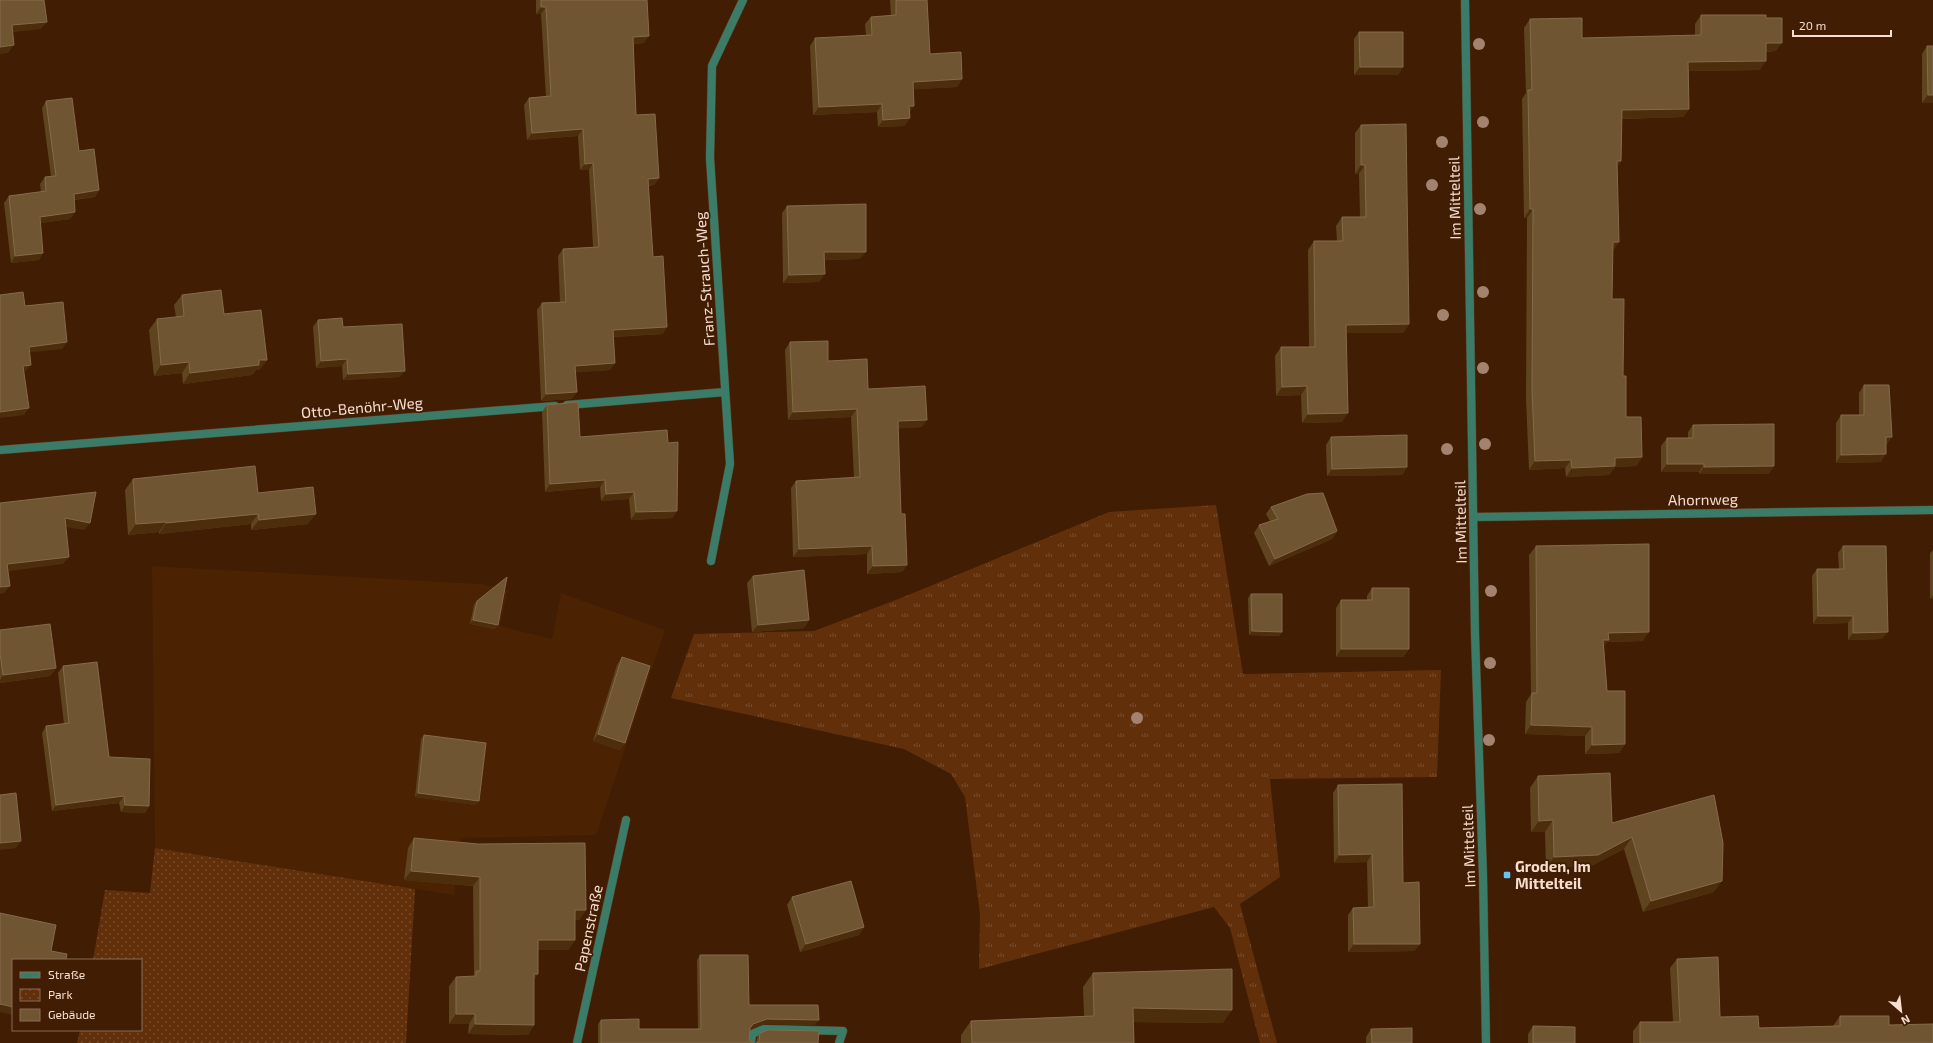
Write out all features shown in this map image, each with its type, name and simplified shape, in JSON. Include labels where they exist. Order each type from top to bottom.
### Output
[{"type":"street","name":"Franz-Strauch-Weg","points":[[711,561],[730,464],[710,158],[712,66],[743,0]]},
{"type":"street","name":"Im Mittelteil","points":[[1465,0],[1474,517],[1486,1043]]},
{"type":"street","name":"Otto-Benöhr-Weg","points":[[0,450],[726,392]]},
{"type":"street","name":"Ahornweg","points":[[1474,517],[1933,510]]},
{"type":"street","name":"Papenstraße","points":[[577,1043],[626,820]]},
{"type":"street","points":[[751,1043],[752,1034],[764,1029],[843,1031],[839,1043]]},
{"type":"shaded area","points":[[152,566],[481,584],[508,590],[500,626],[552,639],[561,593],[665,630],[596,835],[461,838],[454,895],[155,848]]},
{"type":"green space","points":[[1216,505],[1243,674],[1441,670],[1437,777],[1270,779],[1280,877],[1240,904],[1277,1043],[1260,1043],[1230,928],[1214,907],[979,969],[980,914],[965,797],[951,774],[904,749],[671,698],[694,634],[814,631],[901,598],[1109,512]]},
{"type":"green space","points":[[155,848],[415,889],[406,1043],[77,1043],[80,1031],[142,1031],[142,959],[93,959],[105,890],[150,893]]},
{"type":"building","points":[[0,0],[44,0],[47,22],[12,25],[14,45],[0,47]]},
{"type":"building","points":[[541,0],[647,0],[649,36],[633,37],[636,115],[655,114],[659,178],[648,179],[653,257],[663,256],[667,327],[613,330],[615,363],[575,366],[577,392],[546,394],[542,303],[566,302],[563,249],[599,247],[593,163],[585,164],[583,129],[532,133],[529,98],[551,96],[546,7],[541,7]]},
{"type":"building","points":[[896,0],[927,0],[930,54],[961,52],[962,79],[913,82],[914,106],[909,106],[910,118],[883,120],[882,104],[819,107],[815,38],[872,35],[871,17],[896,15]]},
{"type":"building","points":[[1701,15],[1766,15],[1766,18],[1782,18],[1782,43],[1766,43],[1766,61],[1688,62],[1689,109],[1622,110],[1621,161],[1617,161],[1619,242],[1613,242],[1612,299],[1624,299],[1623,376],[1626,376],[1626,417],[1641,417],[1642,457],[1615,458],[1615,466],[1572,468],[1571,460],[1535,461],[1532,390],[1533,209],[1530,209],[1528,90],[1532,90],[1530,19],[1582,18],[1582,38],[1701,35]]},
{"type":"building","points":[[1359,32],[1403,32],[1403,67],[1360,67]]},
{"type":"building","points":[[1927,46],[1933,46],[1933,95],[1928,95]]},
{"type":"building","points":[[72,98],[79,151],[94,149],[99,190],[74,194],[75,212],[40,217],[43,253],[15,256],[9,196],[46,191],[45,177],[56,176],[46,101]]},
{"type":"building","points":[[1406,124],[1409,324],[1346,325],[1348,413],[1308,414],[1307,386],[1282,387],[1281,347],[1315,347],[1314,241],[1343,241],[1342,217],[1366,217],[1365,165],[1361,165],[1361,125]]},
{"type":"building","points":[[866,204],[866,252],[824,252],[825,274],[789,275],[787,206]]},
{"type":"building","points":[[221,290],[224,314],[261,310],[267,360],[259,360],[259,365],[190,373],[189,362],[161,365],[157,319],[184,316],[182,295]]},
{"type":"building","points":[[23,292],[25,306],[63,302],[67,342],[29,347],[31,365],[23,366],[29,408],[0,412],[0,295]]},
{"type":"building","points":[[342,318],[343,327],[402,324],[405,371],[348,374],[347,359],[321,361],[318,320]]},
{"type":"building","points":[[828,341],[828,361],[867,359],[868,389],[925,386],[927,420],[898,421],[901,514],[905,514],[907,565],[873,566],[872,546],[799,549],[796,481],[860,477],[857,409],[793,412],[790,342]]},
{"type":"building","points":[[1864,385],[1889,385],[1892,437],[1886,437],[1886,454],[1841,455],[1841,415],[1864,415]]},
{"type":"building","points":[[578,402],[580,437],[667,430],[668,443],[678,442],[677,511],[636,512],[634,492],[606,494],[605,480],[550,484],[547,405]]},
{"type":"building","points":[[1774,424],[1774,466],[1704,467],[1704,464],[1667,464],[1667,438],[1693,438],[1693,425]]},
{"type":"building","points":[[1407,435],[1407,467],[1332,469],[1331,437]]},
{"type":"building","points":[[255,466],[258,493],[313,487],[316,514],[259,520],[258,514],[166,523],[136,524],[133,479]]},
{"type":"building","points":[[96,492],[90,523],[65,518],[69,557],[7,564],[10,586],[0,587],[0,503]]},
{"type":"building","points":[[1323,493],[1337,531],[1275,559],[1259,525],[1278,519],[1271,507],[1307,494]]},
{"type":"building","points":[[1649,544],[1649,632],[1608,633],[1609,640],[1603,640],[1607,691],[1625,691],[1625,744],[1592,745],[1592,727],[1531,725],[1532,693],[1537,693],[1536,546]]},
{"type":"building","points":[[1843,546],[1886,546],[1888,632],[1853,633],[1853,616],[1818,616],[1817,569],[1844,569]]},
{"type":"building","points":[[804,570],[809,620],[758,625],[753,576]]},
{"type":"building","points":[[507,577],[498,625],[473,620],[477,601]]},
{"type":"building","points":[[1372,588],[1409,588],[1409,649],[1341,649],[1341,600],[1372,600]]},
{"type":"building","points":[[1251,594],[1282,594],[1282,632],[1252,631]]},
{"type":"building","points":[[50,624],[56,668],[3,675],[0,653],[0,630]]},
{"type":"building","points":[[622,657],[650,666],[625,743],[598,734]]},
{"type":"building","points":[[97,662],[109,757],[150,759],[149,806],[125,805],[124,796],[56,805],[46,726],[69,723],[63,666]]},
{"type":"building","points":[[424,735],[486,743],[479,801],[418,793]]},
{"type":"building","points":[[1610,773],[1612,823],[1714,795],[1723,843],[1722,881],[1651,901],[1632,837],[1598,855],[1554,857],[1553,820],[1539,821],[1538,776]]},
{"type":"building","points":[[1402,784],[1403,883],[1419,882],[1420,944],[1354,944],[1353,908],[1374,907],[1372,854],[1339,855],[1338,785]]},
{"type":"building","points":[[16,793],[21,841],[0,843],[0,795]]},
{"type":"building","points":[[414,838],[478,844],[585,843],[586,910],[575,910],[575,940],[538,940],[538,974],[534,974],[534,1025],[475,1024],[475,1014],[456,1014],[456,977],[476,976],[476,971],[480,971],[480,877],[411,871]]},
{"type":"building","points":[[851,881],[864,927],[806,944],[792,897]]},
{"type":"building","points":[[0,913],[56,925],[51,951],[67,954],[66,959],[12,959],[12,1007],[0,1004]]},
{"type":"building","points":[[700,955],[748,955],[749,1005],[818,1005],[819,1020],[767,1019],[753,1024],[750,1028],[749,1040],[753,1043],[601,1043],[601,1020],[639,1019],[639,1029],[701,1029]]},
{"type":"building","points":[[1718,957],[1720,1017],[1758,1016],[1759,1028],[1840,1026],[1840,1016],[1889,1016],[1889,1025],[1933,1024],[1933,1043],[1640,1043],[1640,1022],[1680,1022],[1677,959]]},
{"type":"building","points":[[1232,969],[1232,1010],[1133,1008],[1134,1043],[972,1043],[971,1021],[1094,1016],[1093,973]]},
{"type":"building","points":[[1533,1026],[1575,1027],[1575,1043],[1533,1043]]},
{"type":"building","points":[[1412,1028],[1412,1043],[1372,1043],[1371,1029]]},
{"type":"building","points":[[768,1030],[819,1031],[818,1043],[756,1043],[759,1041],[760,1033]]},
{"type":"place","name":"Groden, Im Mittelteil","points":[[1507,875]]}]
